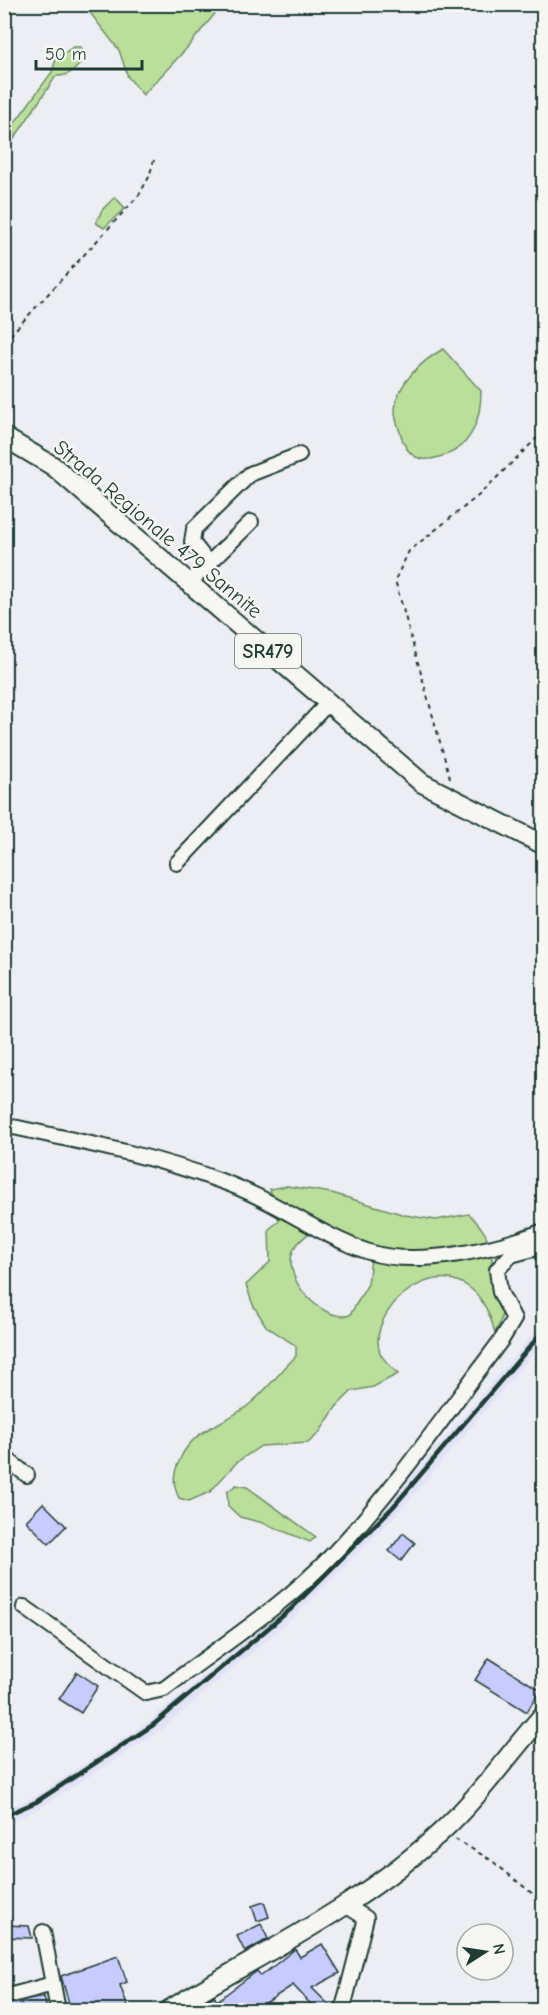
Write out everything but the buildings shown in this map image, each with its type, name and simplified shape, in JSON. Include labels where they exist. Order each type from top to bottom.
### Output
[{"type":"main road","name":"Strada Regionale 479 Sannite","points":[[4,437],[52,466],[422,783],[543,845]]},
{"type":"main road","points":[[169,2010],[347,1905],[443,1830],[543,1714]]},
{"type":"street","points":[[209,564],[192,542],[194,529],[250,474],[299,455]]},
{"type":"street","points":[[189,583],[251,522]]},
{"type":"street","points":[[177,863],[328,703]]},
{"type":"street","points":[[4,1125],[212,1177],[262,1198],[355,1246],[383,1255],[466,1253],[543,1231]]},
{"type":"street","points":[[24,1607],[146,1693],[164,1689],[277,1603],[331,1556],[387,1491],[502,1339],[514,1319],[500,1292],[497,1270],[511,1255],[543,1246]]},
{"type":"street","points":[[4,1456],[27,1475]]},
{"type":"street","points":[[343,2008],[366,1918],[347,1905]]},
{"type":"street","points":[[44,1932],[58,2010]]},
{"type":"street","points":[[12,1995],[53,1984]]},
{"type":"path","points":[[4,342],[139,195],[149,177],[154,160]]},
{"type":"path","points":[[456,801],[395,580],[409,551],[478,496],[540,435]]},
{"type":"path","points":[[443,1830],[490,1860],[543,1903]]},
{"type":"shaded area","points":[[543,1322],[543,1342],[399,1512],[296,1615],[158,1732],[40,1808],[5,1824],[4,1810],[34,1797],[150,1721],[288,1605],[389,1504]]},
{"type":"green space","points":[[84,5],[222,5],[187,48],[143,95],[128,77],[119,50]]},
{"type":"green space","points":[[73,47],[81,47],[84,52],[81,62],[66,75],[56,76],[14,139],[7,140],[5,136],[52,72],[56,59]]},
{"type":"green space","points":[[115,197],[125,208],[104,228],[96,223],[102,210]]},
{"type":"green space","points":[[443,349],[481,391],[481,401],[473,431],[461,446],[442,456],[423,459],[416,457],[408,450],[396,422],[395,408],[397,398],[412,373]]},
{"type":"green space","points":[[287,1186],[332,1193],[405,1215],[436,1220],[469,1214],[482,1229],[490,1245],[491,1274],[501,1304],[502,1316],[495,1333],[482,1301],[463,1284],[442,1279],[421,1283],[402,1296],[387,1313],[379,1333],[380,1353],[398,1374],[373,1387],[352,1391],[336,1407],[319,1433],[308,1443],[261,1446],[237,1462],[210,1492],[189,1501],[179,1498],[174,1483],[176,1469],[186,1448],[202,1433],[251,1403],[296,1356],[296,1346],[266,1326],[253,1305],[246,1285],[270,1262],[269,1229],[279,1221],[270,1189]],"holes":[[[312,1230],[371,1258],[368,1284],[350,1315],[339,1316],[315,1304],[297,1283],[292,1271],[291,1258],[295,1247]]]},
{"type":"green space","points":[[236,1485],[247,1487],[316,1537],[310,1542],[263,1523],[240,1517],[228,1506],[227,1492]]},
{"type":"railway","points":[[4,1816],[36,1802],[153,1725],[291,1609],[393,1507],[544,1330]]}]
